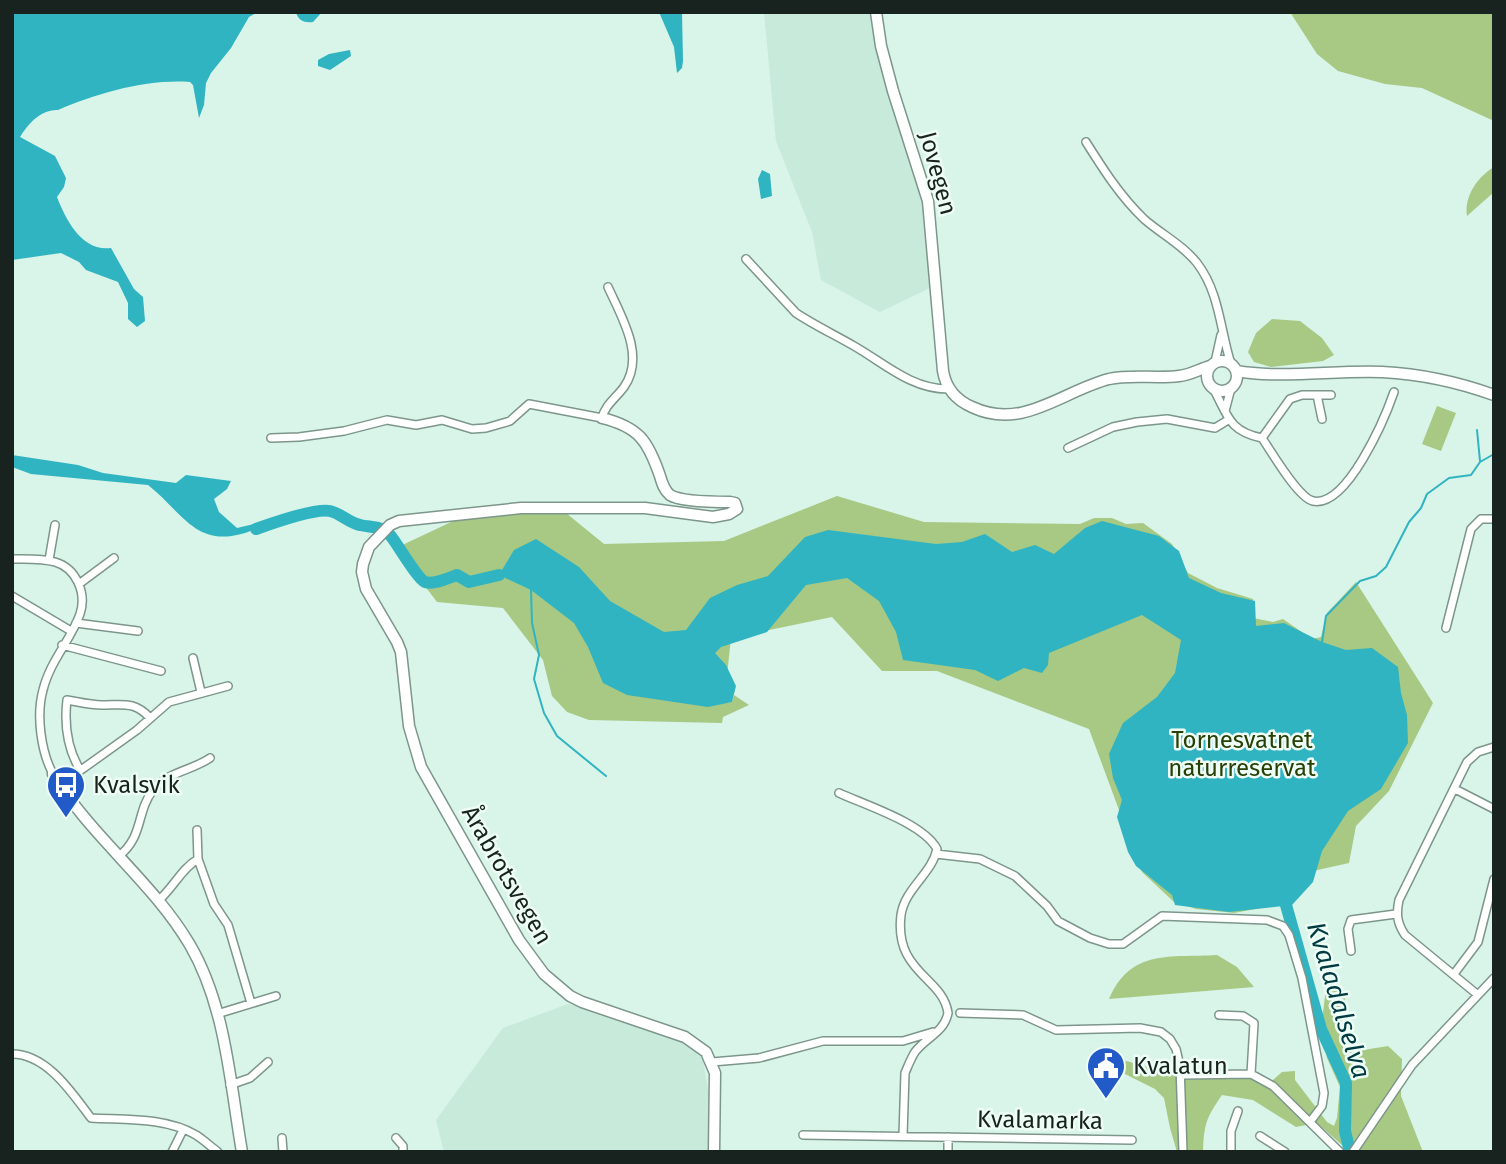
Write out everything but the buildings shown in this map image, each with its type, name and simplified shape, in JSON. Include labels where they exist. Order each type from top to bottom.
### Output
[{"type":"street","name":"Jovegen","points":[[876,12],[890,80],[928,201],[943,372],[948,389]]},
{"type":"street","points":[[1086,142],[1132,207],[1198,264],[1210,286],[1218,308],[1233,376],[1225,412]]},
{"type":"street","points":[[746,259],[796,313],[805,319],[868,354],[899,375],[927,386],[948,389],[959,400],[981,411],[1017,415],[1039,409],[1113,378],[1181,376],[1223,361],[1233,376]]},
{"type":"street","points":[[271,438],[344,431],[387,420],[416,425],[442,420],[472,429],[486,428],[510,421],[529,404],[602,418],[603,411],[625,386],[633,363],[631,345],[608,287]]},
{"type":"street","points":[[1222,331],[1206,375],[1228,420],[1245,434],[1262,438],[1306,497],[1314,501],[1330,499],[1341,489],[1373,443],[1394,392]]},
{"type":"street","points":[[1233,376],[1382,372],[1438,378],[1494,395]]},
{"type":"street","points":[[1181,376],[1222,391],[1233,376]]},
{"type":"street","points":[[1317,395],[1321,419]]},
{"type":"street","points":[[1262,438],[1290,399],[1296,396],[1331,395]]},
{"type":"street","name":"Årabrotsvegen","points":[[602,418],[619,422],[644,440],[670,495],[735,503],[737,509],[729,514],[713,516],[645,508],[521,508],[406,520],[390,525],[365,555],[363,581],[401,652],[414,747],[433,789],[531,959],[570,996],[685,1037],[706,1052],[712,1062]]},
{"type":"street","points":[[1068,448],[1113,427],[1137,422],[1167,419],[1215,428],[1228,420]]},
{"type":"street","points":[[1446,628],[1471,529],[1481,519],[1494,519]]},
{"type":"street","points":[[49,561],[55,525]]},
{"type":"street","points":[[79,584],[114,558]]},
{"type":"street","points":[[12,559],[49,561],[65,566],[79,584],[82,603],[76,623],[49,672],[41,703],[42,736],[47,762],[74,806],[158,901],[180,930],[197,960],[217,1014],[242,1152]]},
{"type":"street","points":[[12,596],[71,631]]},
{"type":"street","points":[[76,623],[138,631]]},
{"type":"street","points":[[62,645],[161,671]]},
{"type":"street","points":[[193,658],[201,692]]},
{"type":"street","points":[[60,785],[169,702],[228,686]]},
{"type":"street","points":[[80,770],[67,735],[67,700],[100,705],[130,704],[137,706],[150,718]]},
{"type":"street","points":[[1478,995],[1405,935],[1396,914],[1399,900],[1467,762],[1472,755],[1494,747]]},
{"type":"street","points":[[119,856],[137,836],[148,798],[155,788],[210,758]]},
{"type":"street","points":[[1455,789],[1494,808]]},
{"type":"street","points":[[839,793],[892,815],[932,841],[937,849],[908,894],[901,922],[904,946],[912,965],[940,995],[947,1007],[946,1020],[940,1030],[915,1052],[905,1073],[903,1136]]},
{"type":"street","points":[[197,830],[198,859],[214,904],[228,925],[251,1003]]},
{"type":"street","points":[[936,854],[980,859],[993,864],[1015,876],[1047,906],[1058,921],[1090,938],[1110,944],[1123,944],[1162,916],[1267,920],[1283,926],[1289,935],[1302,978],[1324,1093],[1322,1106],[1310,1122]]},
{"type":"street","points":[[158,901],[179,880],[188,865],[198,859]]},
{"type":"street","points":[[1454,974],[1478,943],[1494,879]]},
{"type":"street","points":[[1351,951],[1348,929],[1351,920],[1396,914]]},
{"type":"street","points":[[1353,1152],[1412,1065],[1494,978]]},
{"type":"street","points":[[217,1014],[276,996]]},
{"type":"street","points":[[960,1013],[1023,1015],[1056,1030],[1150,1029],[1161,1032],[1170,1039],[1176,1049],[1181,1075],[1183,1152]]},
{"type":"street","points":[[1219,1015],[1243,1016],[1254,1023],[1251,1074]]},
{"type":"street","points":[[714,1152],[715,1073],[712,1062],[765,1057],[823,1041],[903,1041],[940,1030]]},
{"type":"street","points":[[12,1054],[21,1054],[41,1062],[71,1091],[91,1118],[146,1120],[196,1135],[218,1152]]},
{"type":"street","points":[[230,1085],[250,1078],[268,1062]]},
{"type":"street","points":[[1181,1075],[1251,1074],[1273,1086],[1340,1152]]},
{"type":"street","points":[[1231,1152],[1231,1131],[1238,1111]]},
{"type":"street","points":[[172,1152],[183,1130]]},
{"type":"street","name":"Kvalamarka","points":[[803,1135],[1132,1140]]},
{"type":"street","points":[[1260,1136],[1285,1152]]},
{"type":"street","name":"Kvalamarka","points":[[948,1137],[948,1152]]},
{"type":"street","points":[[282,1138],[283,1152]]},
{"type":"street","points":[[396,1138],[403,1152]]},
{"type":"shaded area","points":[[764,12],[873,12],[925,183],[934,286],[880,312],[821,280],[812,232],[776,141]]},
{"type":"shaded area","points":[[568,1004],[663,1028],[701,1051],[712,1110],[710,1152],[444,1152],[436,1120],[503,1028]]},
{"type":"green space","points":[[1290,12],[1494,12],[1494,121],[1422,88],[1385,84],[1338,71],[1317,54]]},
{"type":"green space","points":[[1494,167],[1494,192],[1467,216],[1473,188],[1482,176]]},
{"type":"green space","points":[[1272,319],[1300,321],[1322,338],[1334,355],[1323,361],[1271,367],[1254,362],[1248,352],[1256,333]]},
{"type":"green space","points":[[1437,406],[1456,413],[1441,451],[1422,444]]},
{"type":"green space","name":"Tornesvatnet naturreservat","points":[[837,496],[924,522],[1080,524],[1094,518],[1112,518],[1126,524],[1143,523],[1172,544],[1188,573],[1217,588],[1253,599],[1253,618],[1273,622],[1283,619],[1312,639],[1321,637],[1327,613],[1356,582],[1433,703],[1389,791],[1356,826],[1349,863],[1313,871],[1289,903],[1234,913],[1196,909],[1174,902],[1142,872],[1089,729],[937,671],[882,671],[832,617],[731,638],[724,703],[732,702],[734,695],[749,705],[723,717],[722,723],[589,720],[567,712],[552,696],[543,660],[503,608],[437,602],[396,548],[466,515],[517,509],[566,513],[604,544],[724,541]]},
{"type":"green space","points":[[1217,955],[1237,967],[1254,987],[1109,999],[1118,983],[1141,963],[1168,957]]},
{"type":"green space","points":[[1327,980],[1346,992],[1339,1037],[1357,1051],[1388,1046],[1402,1059],[1401,1096],[1423,1152],[1350,1152],[1317,1123],[1296,1127],[1253,1100],[1222,1095],[1207,1122],[1203,1152],[1177,1152],[1164,1098],[1155,1089],[1115,1069],[1103,1056],[1202,1078],[1273,1080],[1282,1072],[1295,1071],[1295,1080],[1327,1122],[1334,1126],[1340,1087],[1327,1058],[1321,1029]]},
{"type":"water","points":[[12,12],[258,12],[249,17],[231,48],[211,73],[206,83],[204,105],[199,118],[193,85],[190,82],[156,83],[106,93],[46,112],[31,122],[20,137],[55,156],[66,178],[57,197],[70,224],[76,233],[92,245],[111,248],[134,289],[143,297],[145,321],[137,327],[128,319],[128,303],[118,282],[86,270],[79,262],[61,253],[12,260]]},
{"type":"water","points":[[296,12],[322,12],[313,22],[305,22]]},
{"type":"water","points":[[659,12],[682,12],[683,61],[682,68],[677,73],[674,47]]},
{"type":"water","points":[[350,50],[351,56],[330,70],[318,66],[318,60],[329,54]]},
{"type":"water","points":[[762,170],[770,174],[772,196],[761,199],[758,179]]},
{"type":"water","points":[[12,455],[78,465],[103,473],[176,483],[186,475],[231,481],[227,489],[214,499],[219,512],[237,528],[254,524],[256,529],[236,535],[206,534],[183,518],[148,485],[31,474],[12,467]]},
{"type":"water","name":"Tornesvatnet naturreservat","points":[[1102,521],[1159,536],[1179,551],[1189,578],[1221,593],[1255,601],[1256,626],[1284,623],[1322,642],[1346,650],[1372,648],[1398,667],[1407,715],[1408,743],[1381,789],[1348,811],[1322,851],[1313,882],[1292,905],[1229,912],[1175,905],[1172,895],[1136,866],[1128,852],[1117,817],[1122,800],[1113,778],[1109,754],[1123,723],[1157,697],[1175,673],[1181,640],[1142,615],[1049,653],[1048,665],[1042,673],[1024,668],[998,681],[975,670],[903,660],[896,632],[879,601],[847,578],[806,585],[767,632],[721,647],[715,653],[726,665],[736,686],[732,702],[708,707],[627,695],[603,683],[588,647],[574,623],[531,590],[499,575],[514,550],[536,539],[579,567],[610,601],[664,632],[686,630],[710,598],[737,585],[768,576],[805,537],[828,530],[936,544],[962,542],[985,534],[1012,552],[1035,545],[1054,554],[1085,528]]},
{"type":"waterway","points":[[1477,430],[1480,461]]},
{"type":"waterway","points":[[1322,642],[1326,616],[1360,581],[1376,576],[1386,567],[1427,494],[1449,478],[1471,475],[1480,462],[1494,454]]},
{"type":"waterway","points":[[256,529],[304,514],[330,511],[356,524],[386,531],[425,582],[437,582],[457,575],[469,582],[499,575]]},
{"type":"waterway","points":[[531,590],[532,623],[539,655],[534,679],[544,713],[557,736],[606,776]]},
{"type":"waterway","name":"Kvaladalselva","points":[[1286,905],[1321,1029],[1346,1083],[1345,1131],[1350,1152]]},
{"type":"place","name":"Kvalsvik","points":[[66,819]]},
{"type":"place","name":"Kvalatun","points":[[1106,1100]]}]
